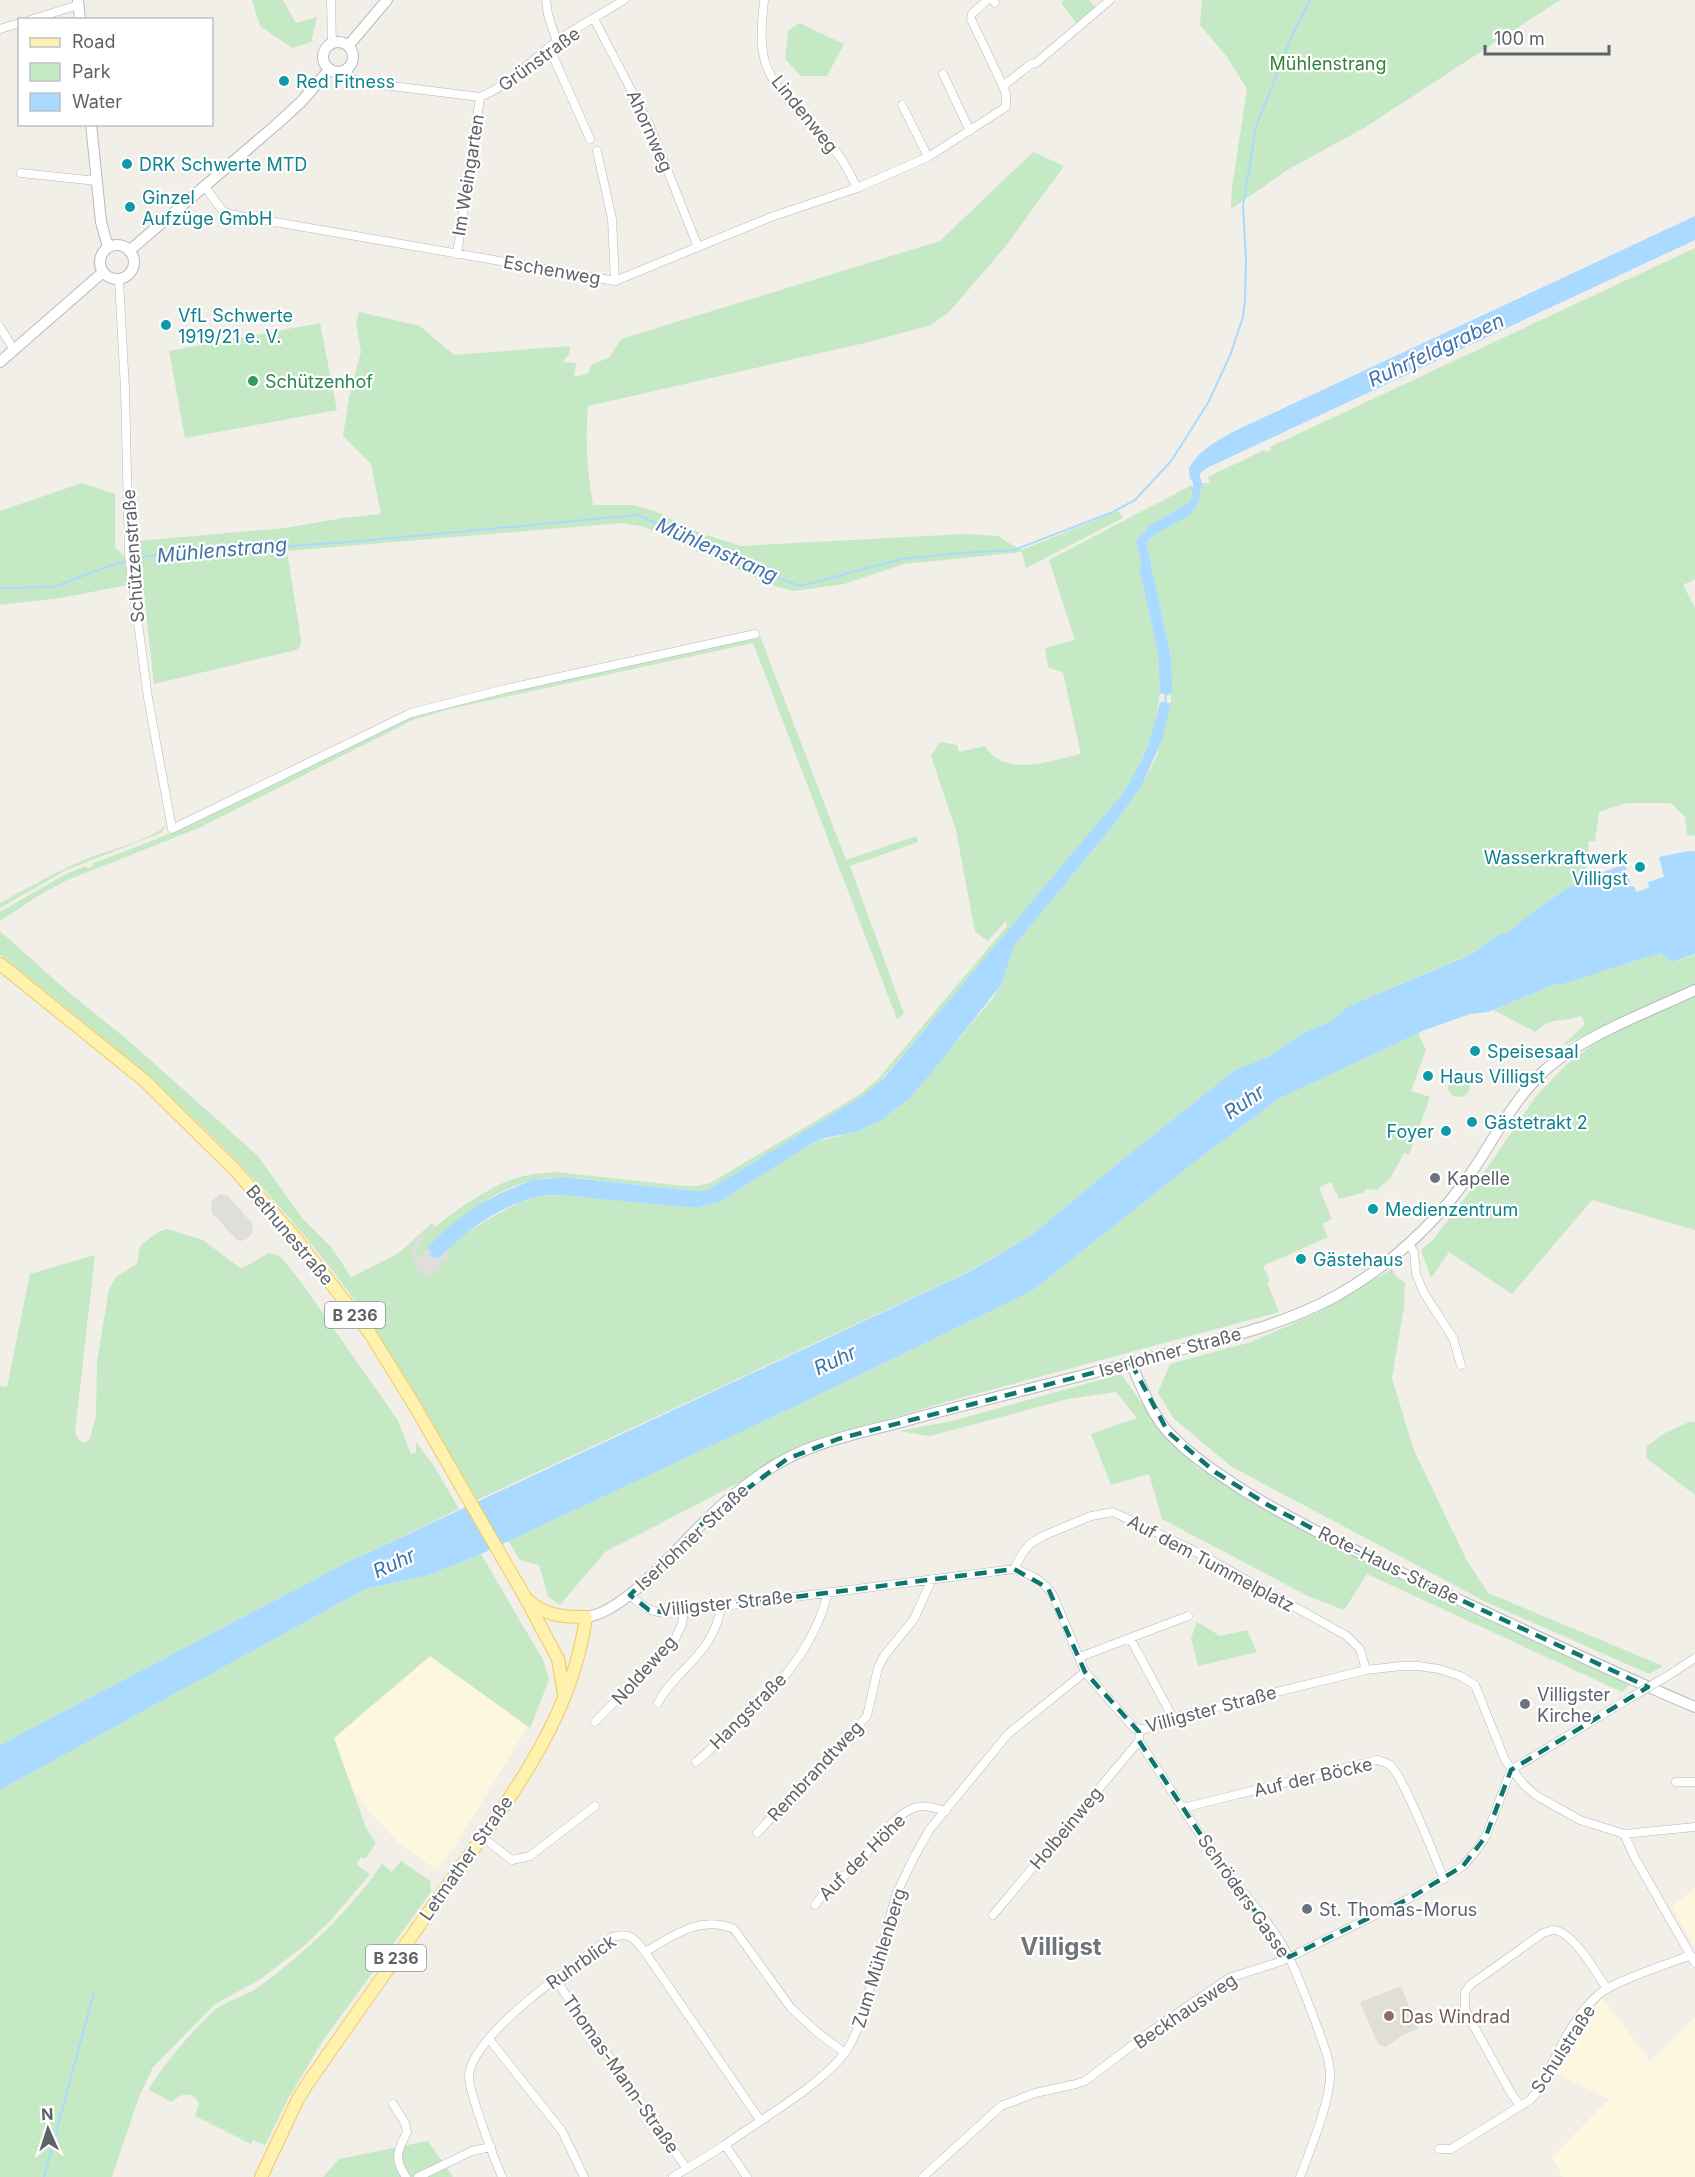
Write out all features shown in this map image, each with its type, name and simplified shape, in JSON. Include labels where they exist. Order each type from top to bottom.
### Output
[{"type":"main road","points":[[348,46],[387,0]]},
{"type":"main road","points":[[78,2],[80,18]]},
{"type":"main road","points":[[337,42],[348,46],[353,58],[346,69],[340,71],[330,69],[323,56],[328,46],[337,42]]},
{"type":"main road","points":[[129,250],[205,188],[301,102],[330,69]]},
{"type":"main road","points":[[91,126],[101,222],[108,247]]},
{"type":"main road","points":[[122,246],[129,250],[134,260],[132,271],[124,278],[119,280],[102,273],[99,259],[108,247],[122,246]]},
{"type":"main road","points":[[0,362],[102,273]]},
{"type":"main road","name":"Bethunestraße","points":[[0,964],[145,1081],[236,1171],[293,1235],[369,1332],[525,1597],[558,1659],[564,1695]]},
{"type":"main road","name":"Iserlohner Straße","points":[[586,1617],[608,1611],[630,1595],[708,1518],[759,1477],[787,1459],[849,1436],[1236,1335],[1288,1319],[1334,1297],[1369,1276],[1409,1244],[1436,1217],[1464,1182],[1513,1106],[1545,1070],[1572,1050],[1607,1031],[1695,990]]},
{"type":"main road","name":"Rote-Haus-Straße","points":[[1131,1363],[1149,1404],[1168,1432],[1186,1450],[1215,1472],[1268,1505],[1360,1553],[1695,1707]]},
{"type":"main road","name":"Bethunestraße","points":[[525,1597],[546,1613],[557,1616],[586,1617]]},
{"type":"main road","name":"Letmather Straße","points":[[261,2177],[308,2083],[482,1837],[542,1746],[556,1718],[578,1657],[586,1617]]},
{"type":"street","points":[[331,0],[332,43]]},
{"type":"street","points":[[546,0],[553,44],[590,139]]},
{"type":"street","name":"Grünstraße","points":[[346,69],[351,78],[359,82],[480,97],[493,92],[521,72],[553,44],[624,0]]},
{"type":"street","name":"Lindenweg","points":[[764,0],[761,29],[762,50],[767,66],[777,85],[838,154],[857,188]]},
{"type":"street","points":[[992,1],[975,10],[970,19],[1003,86],[1031,64],[1036,63],[1110,0]]},
{"type":"street","points":[[35,18],[78,2]]},
{"type":"street","name":"Ahornweg","points":[[594,19],[649,124],[698,247]]},
{"type":"street","points":[[0,29],[18,24]]},
{"type":"street","points":[[943,74],[970,131]]},
{"type":"street","name":"Eschenweg","points":[[205,188],[222,210],[230,214],[615,281],[771,217],[857,188],[928,157],[1005,107],[1006,94],[1003,86]]},
{"type":"street","name":"Im Weingarten","points":[[456,254],[480,97]]},
{"type":"street","points":[[902,105],[928,157]]},
{"type":"street","points":[[597,151],[612,219],[615,281]]},
{"type":"street","points":[[21,173],[97,181]]},
{"type":"street","name":"Schützenstraße","points":[[119,280],[125,389],[129,556],[148,698],[172,829],[411,713],[505,689],[755,634]]},
{"type":"street","points":[[0,327],[14,350]]},
{"type":"street","points":[[1409,1244],[1414,1252],[1416,1274],[1424,1293],[1453,1338],[1461,1365]]},
{"type":"street","name":"Auf dem Tummelplatz","points":[[1014,1569],[1022,1554],[1043,1536],[1091,1516],[1113,1512],[1189,1548],[1339,1631],[1360,1649],[1366,1670]]},
{"type":"street","name":"Villigster Straße","points":[[630,1595],[649,1610],[658,1613],[1014,1569],[1039,1580],[1053,1595],[1085,1672],[1127,1722],[1140,1729],[1146,1729],[1173,1718],[1366,1670],[1401,1665],[1438,1669],[1475,1684],[1511,1770],[1530,1791],[1555,1807],[1580,1821],[1624,1834],[1695,1827]]},
{"type":"street","name":"Rembrandtweg","points":[[757,1833],[867,1716],[878,1668],[884,1656],[914,1619],[932,1579]]},
{"type":"street","name":"Hangstraße","points":[[696,1762],[778,1685],[816,1629],[828,1593]]},
{"type":"street","points":[[658,1702],[663,1692],[707,1646],[715,1631],[721,1606]]},
{"type":"street","name":"Noldeweg","points":[[596,1722],[675,1639],[682,1624],[684,1611]]},
{"type":"street","points":[[1080,1658],[1188,1616]]},
{"type":"street","points":[[1130,1638],[1173,1718]]},
{"type":"street","points":[[1511,1770],[1695,1658]]},
{"type":"street","name":"Zum Mühlenberg","points":[[673,2177],[725,2145],[822,2078],[845,2053],[861,2021],[896,1895],[930,1829],[1008,1734],[1085,1672]]},
{"type":"street","points":[[1139,1741],[1140,1729]]},
{"type":"street","name":"Schröders Gasse","points":[[1139,1741],[1216,1858],[1289,1957],[1315,2022],[1326,2054],[1330,2076],[1319,2121],[1300,2177]]},
{"type":"street","name":"Holbeinweg","points":[[993,1915],[1139,1741]]},
{"type":"street","name":"Auf der Böcke","points":[[1183,1808],[1377,1760],[1383,1761],[1394,1770],[1406,1793],[1444,1879]]},
{"type":"street","name":"Beckhausweg","points":[[923,2177],[1001,2106],[1035,2093],[1085,2081],[1209,1990],[1236,1975],[1282,1961],[1410,1898],[1463,1866],[1486,1836],[1511,1770]]},
{"type":"street","points":[[1676,1782],[1695,1782]]},
{"type":"street","points":[[482,1837],[512,1860],[521,1859],[530,1856],[595,1806]]},
{"type":"street","name":"Auf der Höhe","points":[[815,1905],[823,1893],[856,1865],[902,1814],[915,1807],[928,1806],[946,1811]]},
{"type":"street","points":[[1624,1834],[1635,1858],[1695,1963]]},
{"type":"street","name":"Ruhrblick","points":[[491,2147],[469,2083],[472,2064],[489,2039],[516,2009],[612,1937],[623,1934],[633,1937],[645,1952],[694,1925],[722,1924],[734,1929],[791,2008],[818,2033],[845,2053]]},
{"type":"street","points":[[1521,2106],[1512,2095],[1465,2010],[1465,1992],[1470,1985],[1543,1933],[1552,1930],[1569,1938],[1581,1951],[1607,1989]]},
{"type":"street","points":[[645,1952],[760,2120]]},
{"type":"street","name":"Schulstraße","points":[[1439,2149],[1451,2149],[1521,2106],[1538,2091],[1576,2021],[1587,2006],[1607,1989],[1691,1955]]},
{"type":"street","name":"Thomas-Mann-Straße","points":[[555,1979],[687,2169]]},
{"type":"street","points":[[489,2039],[562,2131],[584,2177]]},
{"type":"street","points":[[393,2104],[405,2123],[407,2132],[398,2149],[398,2160],[406,2177]]},
{"type":"street","points":[[725,2145],[747,2177]]},
{"type":"street","points":[[418,2177],[472,2151],[491,2147],[502,2177]]},
{"type":"highlighted area","points":[[1131,1363],[1168,1432],[1215,1472],[1268,1505],[1349,1548],[1648,1687],[1511,1770],[1486,1836],[1463,1866],[1410,1898],[1289,1957],[1216,1858],[1139,1741],[1139,1732],[1085,1672],[1048,1588],[1014,1569],[669,1613],[649,1610],[630,1595],[708,1518],[787,1459],[838,1439]]},
{"type":"shaded area","points":[[220,1194],[228,1196],[252,1223],[253,1232],[247,1239],[241,1241],[236,1239],[212,1213],[211,1202]]},
{"type":"shaded area","points":[[432,1223],[441,1234],[428,1248],[431,1252],[429,1254],[439,1259],[452,1245],[461,1256],[431,1287],[399,1253]]},
{"type":"shaded area","points":[[430,1656],[528,1726],[438,1871],[399,1843],[365,1807],[348,1780],[334,1738]]},
{"type":"shaded area","points":[[1695,1888],[1695,1949],[1672,1906]]},
{"type":"shaded area","name":"Das Windrad","points":[[1401,1986],[1418,2029],[1403,2035],[1386,2047],[1378,2044],[1360,2002]]},
{"type":"shaded area","points":[[1602,1997],[1650,2061],[1695,2017],[1695,2177],[1563,2177],[1552,2157],[1609,2099],[1555,2073]]},
{"type":"green space","points":[[252,0],[283,0],[296,23],[317,17],[311,42],[292,48],[260,26]]},
{"type":"green space","points":[[1064,0],[1089,0],[1096,8],[1077,24],[1061,3]]},
{"type":"green space","name":"Mühlenstrang","points":[[1202,0],[1560,0],[1364,128],[1289,169],[1231,209],[1247,89],[1227,57],[1200,25]]},
{"type":"green space","points":[[799,23],[844,44],[827,76],[801,76],[785,59],[788,31]]},
{"type":"green space","points":[[1033,152],[1064,166],[1005,247],[949,312],[931,325],[869,342],[588,406],[587,456],[593,505],[632,505],[655,511],[700,533],[741,546],[964,534],[998,536],[1021,550],[1119,511],[1123,518],[1026,568],[1022,552],[904,564],[844,584],[794,591],[775,586],[642,526],[622,523],[287,551],[301,640],[300,647],[296,650],[154,684],[138,541],[285,528],[381,514],[371,464],[343,436],[349,397],[361,352],[356,323],[359,312],[420,326],[454,355],[570,346],[569,354],[562,362],[576,363],[574,377],[588,373],[591,365],[610,357],[621,339],[940,241]]},
{"type":"green space","points":[[1695,248],[1695,579],[1683,585],[1695,608],[1695,836],[1687,835],[1685,817],[1671,803],[1626,803],[1599,812],[1595,841],[1589,841],[1586,870],[1581,872],[1585,879],[1558,894],[1505,934],[1500,934],[1469,955],[1349,1006],[1330,1022],[1303,1033],[1270,1056],[1235,1070],[1033,1234],[970,1271],[477,1500],[372,1325],[332,1270],[295,1225],[257,1182],[176,1102],[90,1027],[0,955],[0,931],[67,991],[129,1041],[258,1156],[303,1219],[332,1248],[351,1277],[399,1253],[432,1223],[434,1225],[412,1248],[413,1259],[417,1265],[415,1268],[419,1272],[422,1270],[429,1277],[443,1264],[440,1261],[442,1259],[448,1261],[450,1259],[447,1250],[457,1239],[520,1202],[542,1196],[566,1195],[697,1208],[721,1201],[811,1144],[868,1127],[889,1115],[908,1100],[992,999],[1001,985],[1014,946],[1116,822],[1143,783],[1157,756],[1171,703],[1171,657],[1147,546],[1152,536],[1187,513],[1201,491],[1200,483],[1210,483],[1208,477],[1264,450],[1266,452],[1271,450],[1270,447]]},
{"type":"green space","name":"Schützenhof","points":[[320,323],[337,410],[185,438],[169,351]]},
{"type":"green space","points":[[82,483],[115,494],[115,547],[125,558],[128,585],[60,598],[0,605],[0,511]]},
{"type":"green space","points":[[1192,485],[1193,493],[1190,502],[1150,525],[1136,541],[1141,563],[1139,569],[1158,652],[1160,693],[1155,726],[1136,773],[1123,793],[1068,860],[877,1085],[708,1190],[694,1191],[569,1178],[535,1180],[502,1191],[486,1200],[471,1210],[418,1258],[416,1256],[419,1246],[439,1224],[485,1192],[508,1181],[519,1177],[555,1172],[685,1186],[710,1183],[860,1094],[878,1079],[1007,926],[1006,921],[988,941],[975,932],[956,830],[931,756],[940,742],[957,745],[959,752],[985,746],[994,756],[1004,762],[1017,765],[1043,763],[1081,754],[1063,673],[1048,667],[1045,648],[1075,640],[1049,560]]},
{"type":"green space","points":[[760,636],[846,860],[916,836],[918,842],[850,866],[904,1014],[897,1019],[753,643],[454,708],[415,719],[201,827],[65,881],[0,921],[0,912],[66,874],[86,866],[87,868],[93,866],[93,863],[179,829],[326,755],[417,715],[449,705]]},
{"type":"green space","points":[[167,825],[161,833],[66,870],[0,908],[0,903],[55,874],[89,858],[140,840]]},
{"type":"green space","points":[[1660,953],[1672,962],[1695,955],[1695,1230],[1592,1200],[1512,1294],[1449,1252],[1431,1278],[1421,1250],[1432,1241],[1481,1177],[1537,1095],[1566,1065],[1595,1043],[1589,1033],[1562,1046],[1585,1024],[1581,1016],[1551,1022],[1536,1032],[1493,1010],[1556,984],[1560,985]]},
{"type":"green space","points":[[1418,1033],[1426,1050],[1411,1091],[1430,1097],[1409,1155],[1404,1153],[1390,1179],[1376,1190],[1366,1189],[1363,1193],[1339,1199],[1331,1182],[1319,1188],[1332,1219],[1322,1224],[1328,1237],[1263,1266],[1270,1281],[1267,1283],[1279,1312],[946,1402],[813,1441],[740,1482],[605,1552],[560,1605],[548,1596],[539,1565],[520,1560],[508,1541],[802,1403],[1032,1291],[1192,1164],[1280,1098]]},
{"type":"green space","points":[[1459,1075],[1469,1082],[1470,1086],[1463,1096],[1459,1097],[1449,1090],[1448,1086],[1455,1076]]},
{"type":"green space","points":[[167,1229],[203,1240],[240,1268],[269,1253],[280,1256],[301,1282],[397,1419],[411,1454],[416,1452],[416,1442],[434,1466],[459,1509],[346,1563],[0,1745],[0,1386],[7,1387],[30,1274],[95,1255],[75,1433],[84,1443],[89,1441],[96,1417],[97,1362],[109,1289],[117,1276],[137,1264],[140,1246],[158,1232]]},
{"type":"green space","points":[[1392,1269],[1396,1276],[1405,1283],[1404,1307],[1392,1378],[1413,1448],[1466,1559],[1488,1593],[1663,1666],[1649,1674],[1486,1602],[1232,1467],[1173,1418],[1158,1392],[1170,1364],[1251,1342],[1317,1313]]},
{"type":"green space","points":[[1121,1374],[1165,1436],[1198,1468],[1293,1524],[1440,1599],[1630,1684],[1622,1692],[1367,1574],[1344,1610],[1308,1596],[1162,1519],[1149,1474],[1111,1485],[1091,1434],[1137,1418],[1116,1392],[1068,1399],[930,1436],[899,1431],[952,1421]]},
{"type":"green space","points":[[1689,1422],[1695,1422],[1695,1495],[1646,1458],[1647,1446],[1665,1433]]},
{"type":"green space","points":[[481,1554],[543,1660],[549,1680],[530,1728],[430,1656],[334,1738],[366,1828],[376,1843],[365,1859],[361,1857],[356,1864],[370,1874],[331,1920],[304,1946],[259,1980],[215,2004],[153,2067],[139,2097],[112,2177],[0,2177],[0,1790],[365,1589],[426,1576]]},
{"type":"green space","points":[[1197,1622],[1220,1636],[1247,1630],[1257,1652],[1198,1666],[1191,1638]]},
{"type":"green space","points":[[401,1861],[430,1881],[431,1892],[322,2042],[289,2097],[265,2145],[253,2140],[251,2144],[195,2116],[199,2103],[190,2095],[183,2095],[172,2102],[149,2090],[171,2058],[211,2013],[255,1989],[277,1973],[341,1915],[382,1864],[392,1872]]},
{"type":"green space","points":[[428,2141],[453,2177],[323,2177],[339,2159]]},
{"type":"water","points":[[1695,216],[1695,240],[1209,467],[1190,480],[1189,468],[1199,455],[1231,433]]},
{"type":"water","points":[[1200,483],[1198,503],[1194,510],[1188,516],[1155,534],[1149,539],[1147,546],[1171,657],[1172,693],[1167,695],[1160,693],[1158,652],[1139,569],[1141,563],[1136,541],[1150,525],[1190,502],[1193,493],[1191,488]]},
{"type":"water","points":[[1160,702],[1171,703],[1162,740],[1143,783],[1116,822],[1014,946],[1001,985],[908,1100],[880,1121],[856,1132],[825,1138],[811,1144],[721,1201],[697,1208],[572,1196],[542,1196],[513,1205],[485,1220],[460,1238],[438,1259],[429,1254],[431,1252],[427,1248],[448,1227],[480,1204],[532,1180],[564,1177],[694,1191],[708,1190],[864,1095],[883,1079],[1123,793],[1146,749]]},
{"type":"water","name":"Ruhr","points":[[1695,851],[1695,954],[1672,962],[1660,953],[1560,985],[1556,984],[1488,1012],[1470,1014],[1425,1030],[1280,1098],[1192,1164],[1032,1291],[802,1403],[481,1554],[426,1576],[365,1589],[0,1790],[0,1745],[346,1563],[971,1271],[1033,1234],[1235,1070],[1270,1056],[1303,1033],[1330,1022],[1349,1006],[1470,955],[1500,934],[1505,934],[1560,893],[1584,880],[1596,875],[1600,877],[1601,873],[1625,864],[1631,887],[1634,886],[1636,892],[1649,888],[1648,882],[1664,877],[1659,857]]},
{"type":"waterway","name":"Mühlenstrang","points":[[133,560],[146,556],[349,542],[638,515],[707,546],[737,563],[800,586],[902,559],[1014,550],[1113,512],[1135,500],[1172,460],[1209,401],[1231,353],[1243,317],[1245,301],[1246,259],[1243,206],[1256,127],[1293,33],[1310,0]]},
{"type":"waterway","name":"Ruhrfeldgraben","points":[[1198,467],[1195,474],[1198,486]]},
{"type":"waterway","name":"Mühlenstrang","points":[[0,588],[54,587],[127,561]]},
{"type":"waterway","points":[[1165,706],[1166,693]]},
{"type":"waterway","points":[[44,2177],[94,1992]]},
{"type":"place","name":"Red Fitness","points":[[284,81]]},
{"type":"place","name":"DRK Schwerte MTD","points":[[127,164]]},
{"type":"place","name":"Ginzel Aufzüge GmbH","points":[[130,207]]},
{"type":"place","name":"VfL Schwerte 1919/21 e. V.","points":[[166,325]]},
{"type":"place","name":"Schützenhof","points":[[253,381]]},
{"type":"place","name":"Wasserkraftwerk Villigst","points":[[1640,867]]},
{"type":"place","name":"Speisesaal","points":[[1475,1051]]},
{"type":"place","name":"Haus Villigst","points":[[1428,1076]]},
{"type":"place","name":"Gästetrakt 2","points":[[1472,1122]]},
{"type":"place","name":"Foyer","points":[[1446,1131]]},
{"type":"place","name":"Kapelle","points":[[1435,1178]]},
{"type":"place","name":"Medienzentrum","points":[[1373,1209]]},
{"type":"place","name":"Gästehaus","points":[[1301,1259]]},
{"type":"place","name":"Villigster Kirche","points":[[1525,1704]]},
{"type":"place","name":"St. Thomas-Morus","points":[[1307,1909]]},
{"type":"place","name":"Das Windrad","points":[[1389,2016]]},
{"type":"district","name":"Villigst","points":[[1061,1946]]}]
